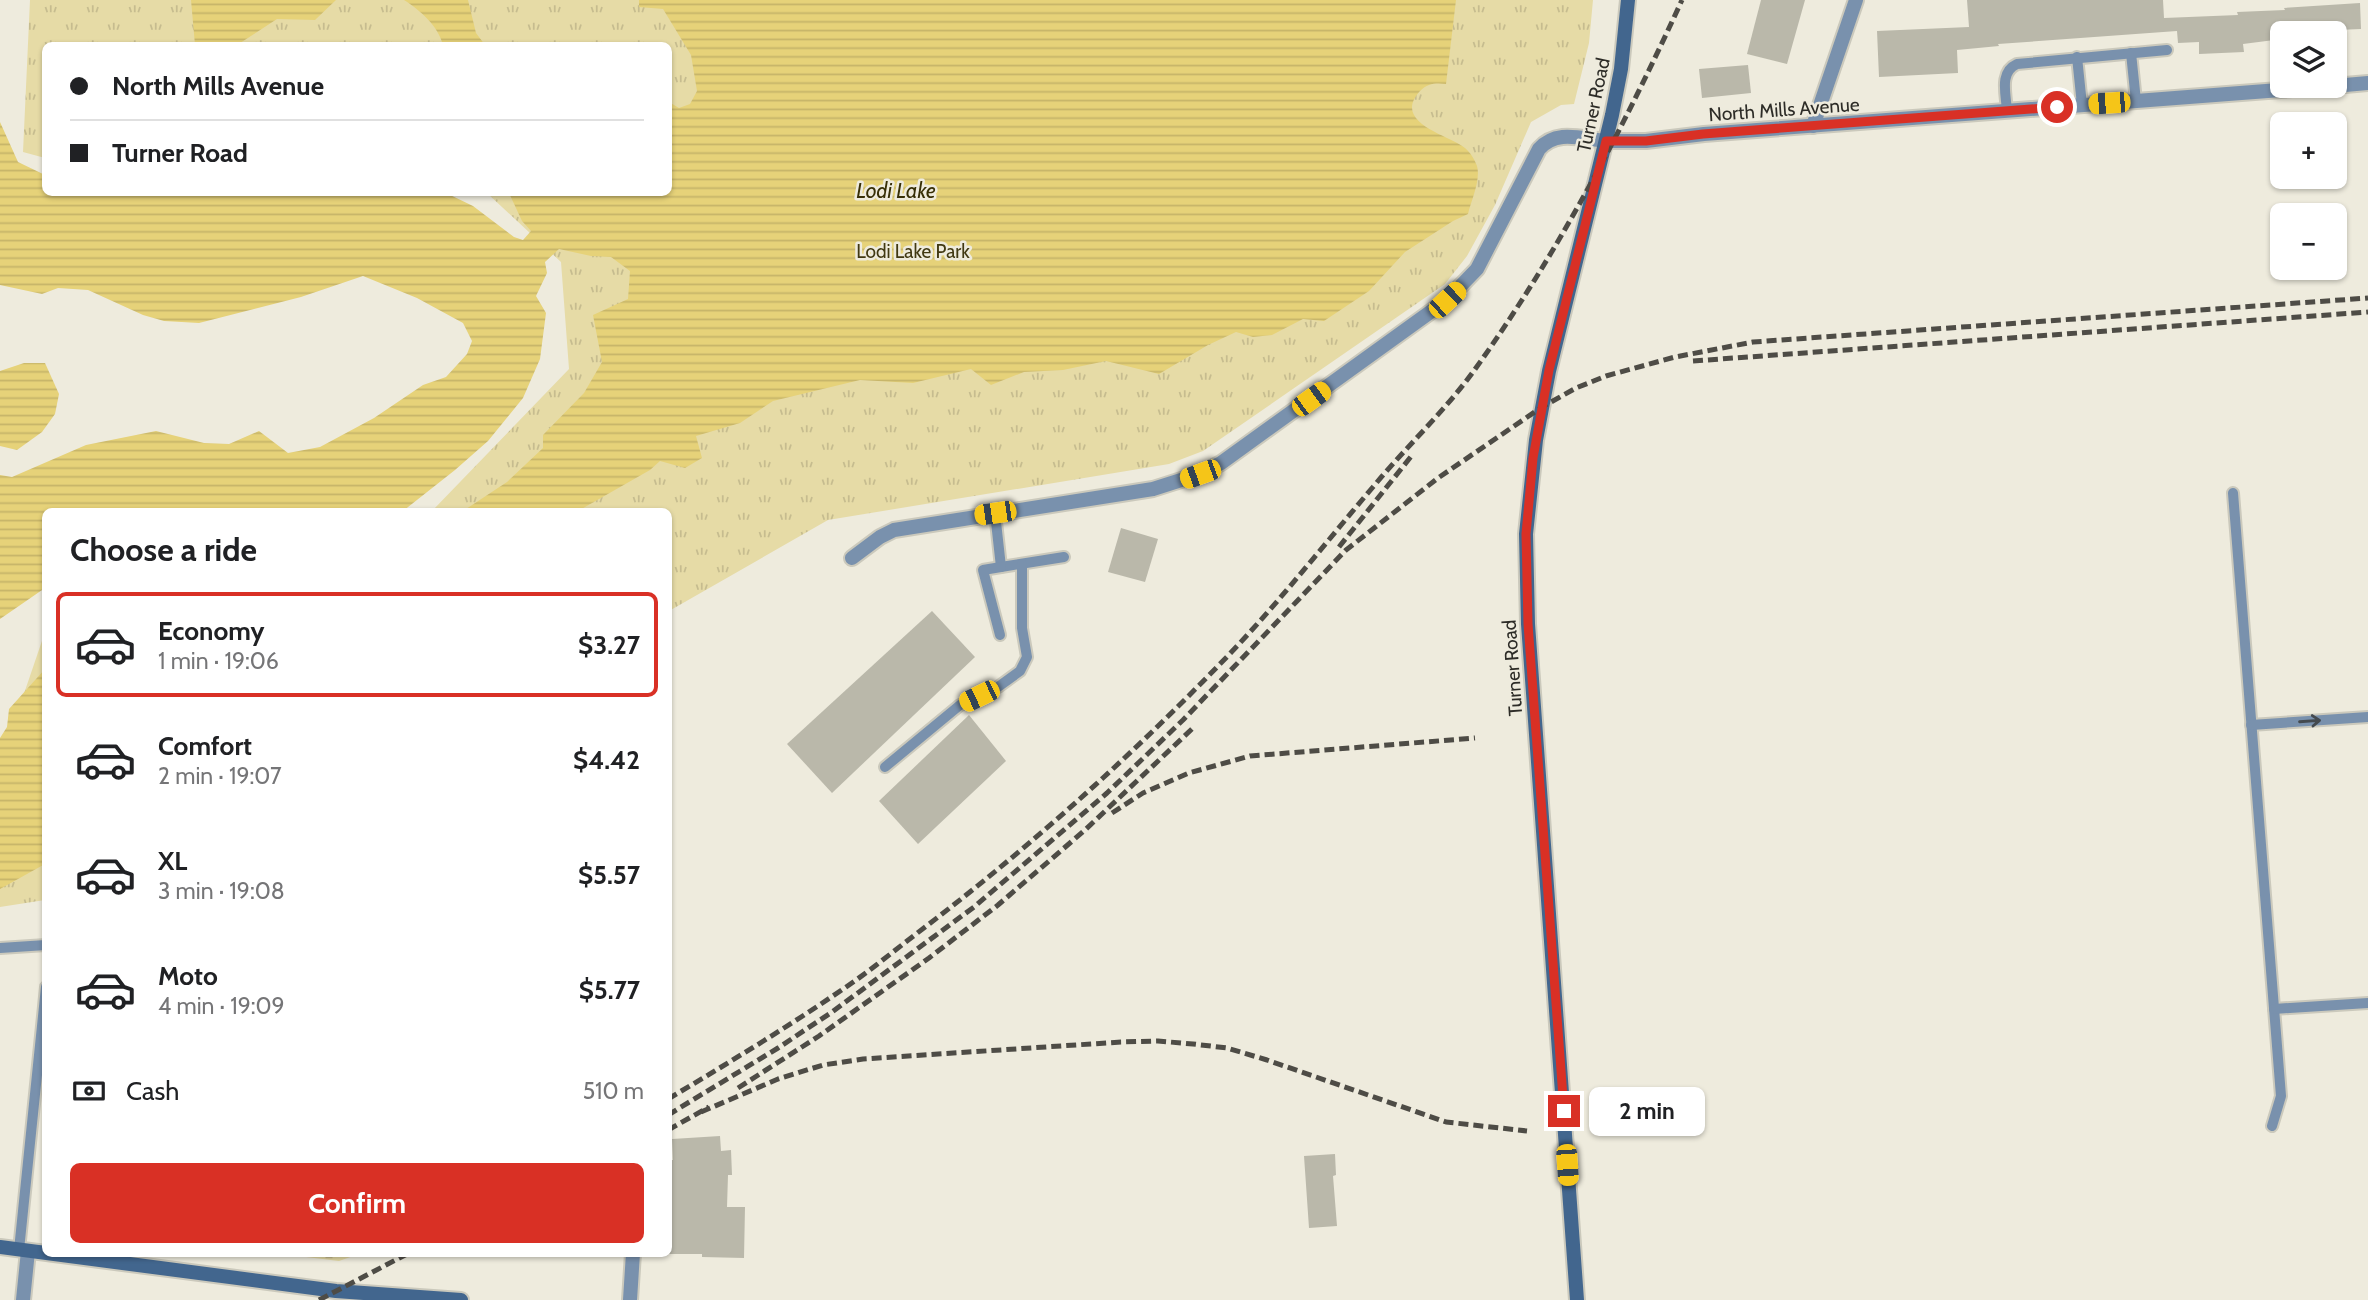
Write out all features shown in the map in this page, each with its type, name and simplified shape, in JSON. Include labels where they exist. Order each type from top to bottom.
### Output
[{"type":"main road","name":"Turner Road","points":[[1577,1300],[1529,638],[1526,534],[1534,452],[1549,370],[1606,141],[1621,69],[1629,0]]},
{"type":"main road","points":[[0,1247],[42,1252]]},
{"type":"main road","points":[[100,1257],[336,1291],[461,1300]]},
{"type":"street","points":[[1813,126],[1856,0]]},
{"type":"street","name":"North Mills Avenue","points":[[2347,85],[2368,83]]},
{"type":"street","name":"North Mills Avenue","points":[[852,558],[894,530],[1153,489],[1200,474],[1221,463],[1447,300],[1463,285],[1477,269],[1539,149],[1552,138],[1646,141],[1703,134],[2270,91]]},
{"type":"street","points":[[23,1300],[24,1251]]},
{"type":"street","points":[[631,1300],[633,1257]]},
{"type":"lane","points":[[2007,111],[2005,76],[2010,67],[2024,62],[2167,50]]},
{"type":"lane","points":[[2131,53],[2136,101]]},
{"type":"lane","points":[[2077,57],[2082,105]]},
{"type":"lane","points":[[2233,494],[2281,1096],[2272,1126]]},
{"type":"lane","points":[[995,513],[1000,567]]},
{"type":"lane","points":[[1000,635],[982,570],[1064,557]]},
{"type":"lane","points":[[885,767],[960,705],[998,687],[1020,671],[1027,657],[1022,628],[1022,564]]},
{"type":"lane","points":[[2251,725],[2368,718]]},
{"type":"lane","points":[[0,948],[42,945]]},
{"type":"lane","points":[[2274,1009],[2368,1003]]},
{"type":"lane","points":[[24,1251],[42,1035]]},
{"type":"green space","name":"Lodi Lake","points":[[30,0],[1593,0],[1589,43],[1574,104],[1561,105],[1531,122],[1495,205],[1467,256],[1445,284],[1203,451],[1169,464],[828,520],[672,609],[672,508],[435,508],[569,369],[561,262],[490,196],[672,196],[672,42],[42,42],[42,157],[23,152]]},
{"type":"green space","points":[[42,641],[42,900],[0,907],[0,764]]},
{"type":"green space","points":[[306,1257],[350,1257],[339,1261]]},
{"type":"water","points":[[191,0],[336,0],[315,20],[277,19],[242,42],[195,42]]},
{"type":"water","points":[[404,0],[468,0],[476,33],[483,42],[442,42],[417,9]]},
{"type":"water","name":"Lodi Lake","points":[[639,0],[1456,0],[1446,84],[1432,84],[1423,88],[1413,102],[1413,112],[1417,120],[1426,127],[1469,152],[1477,166],[1477,184],[1468,214],[1405,252],[1369,291],[1324,321],[1303,319],[1272,335],[1253,337],[1236,332],[1159,374],[1106,361],[1063,370],[1024,372],[991,385],[971,369],[913,383],[860,380],[773,401],[740,423],[696,436],[702,458],[685,468],[660,461],[650,470],[583,508],[468,508],[507,482],[543,448],[543,435],[584,393],[602,362],[593,315],[628,299],[630,271],[611,257],[559,249],[545,262],[547,273],[536,296],[546,313],[540,359],[523,398],[488,441],[407,508],[42,508],[42,590],[0,619],[0,475],[12,477],[86,445],[156,431],[204,443],[229,444],[259,431],[288,453],[320,447],[374,418],[423,385],[446,377],[467,354],[472,341],[463,323],[417,298],[363,276],[301,297],[199,323],[164,321],[143,315],[88,290],[58,288],[42,294],[0,285],[0,122],[18,162],[42,174],[42,196],[452,196],[473,206],[514,237],[523,240],[531,231],[522,221],[510,196],[672,196],[672,104],[679,108],[690,104],[697,91],[691,55],[663,9],[639,7]]},
{"type":"water","points":[[24,363],[45,363],[59,394],[55,414],[42,432],[17,450],[0,446],[0,371]]},
{"type":"water","points":[[42,672],[42,866],[0,889],[0,738],[7,727],[9,709]]},
{"type":"building","points":[[1761,0],[1805,0],[1787,64],[1747,54]]},
{"type":"building","points":[[1967,0],[2163,0],[2164,18],[2238,15],[2237,12],[2360,3],[2361,29],[2347,30],[2347,21],[2270,21],[2270,41],[2243,44],[2244,52],[2199,54],[2199,42],[2178,43],[2177,31],[1998,44],[1999,46],[1957,50],[1958,73],[1879,77],[1877,31],[1969,27]]},
{"type":"building","points":[[1748,65],[1751,93],[1702,98],[1699,69]]},
{"type":"building","points":[[1121,528],[1158,539],[1145,582],[1108,572]]},
{"type":"building","points":[[932,611],[975,657],[832,793],[787,744]]},
{"type":"building","points":[[969,715],[1006,761],[918,844],[879,801]]},
{"type":"building","points":[[720,1136],[721,1151],[731,1150],[732,1175],[728,1175],[727,1207],[745,1207],[744,1258],[672,1254],[672,1139]]},
{"type":"building","points":[[1335,1154],[1336,1175],[1333,1176],[1337,1226],[1309,1228],[1304,1156]]},
{"type":"railway","points":[[672,1097],[849,985],[956,903],[1110,772],[1238,645],[1473,372],[1560,238],[1612,144],[1682,0]]},
{"type":"railway","points":[[672,1113],[832,1012],[974,907],[1107,793],[1183,720],[1346,550],[1438,478],[1542,407],[1576,388],[1606,376],[1675,357],[1753,342],[2368,298]]},
{"type":"railway","points":[[1693,361],[2368,312]]},
{"type":"railway","points":[[1339,547],[1413,454]]},
{"type":"railway","points":[[738,1088],[819,1036],[998,905],[1085,830],[1193,728]]},
{"type":"railway","points":[[1112,813],[1143,793],[1189,773],[1250,756],[1475,738]]},
{"type":"railway","points":[[701,1112],[778,1079],[823,1065],[863,1059],[1158,1041],[1227,1048],[1446,1122],[1527,1131]]},
{"type":"railway","points":[[672,1128],[709,1107]]},
{"type":"railway","points":[[319,1300],[401,1257]]},
{"type":"route","points":[[1564,1111],[1528,624],[1527,505],[1549,370],[1606,141],[1646,141],[1703,134],[2057,107]]},
{"type":"park label","name":"Lodi Lake Park","points":[[913,251]]}]
